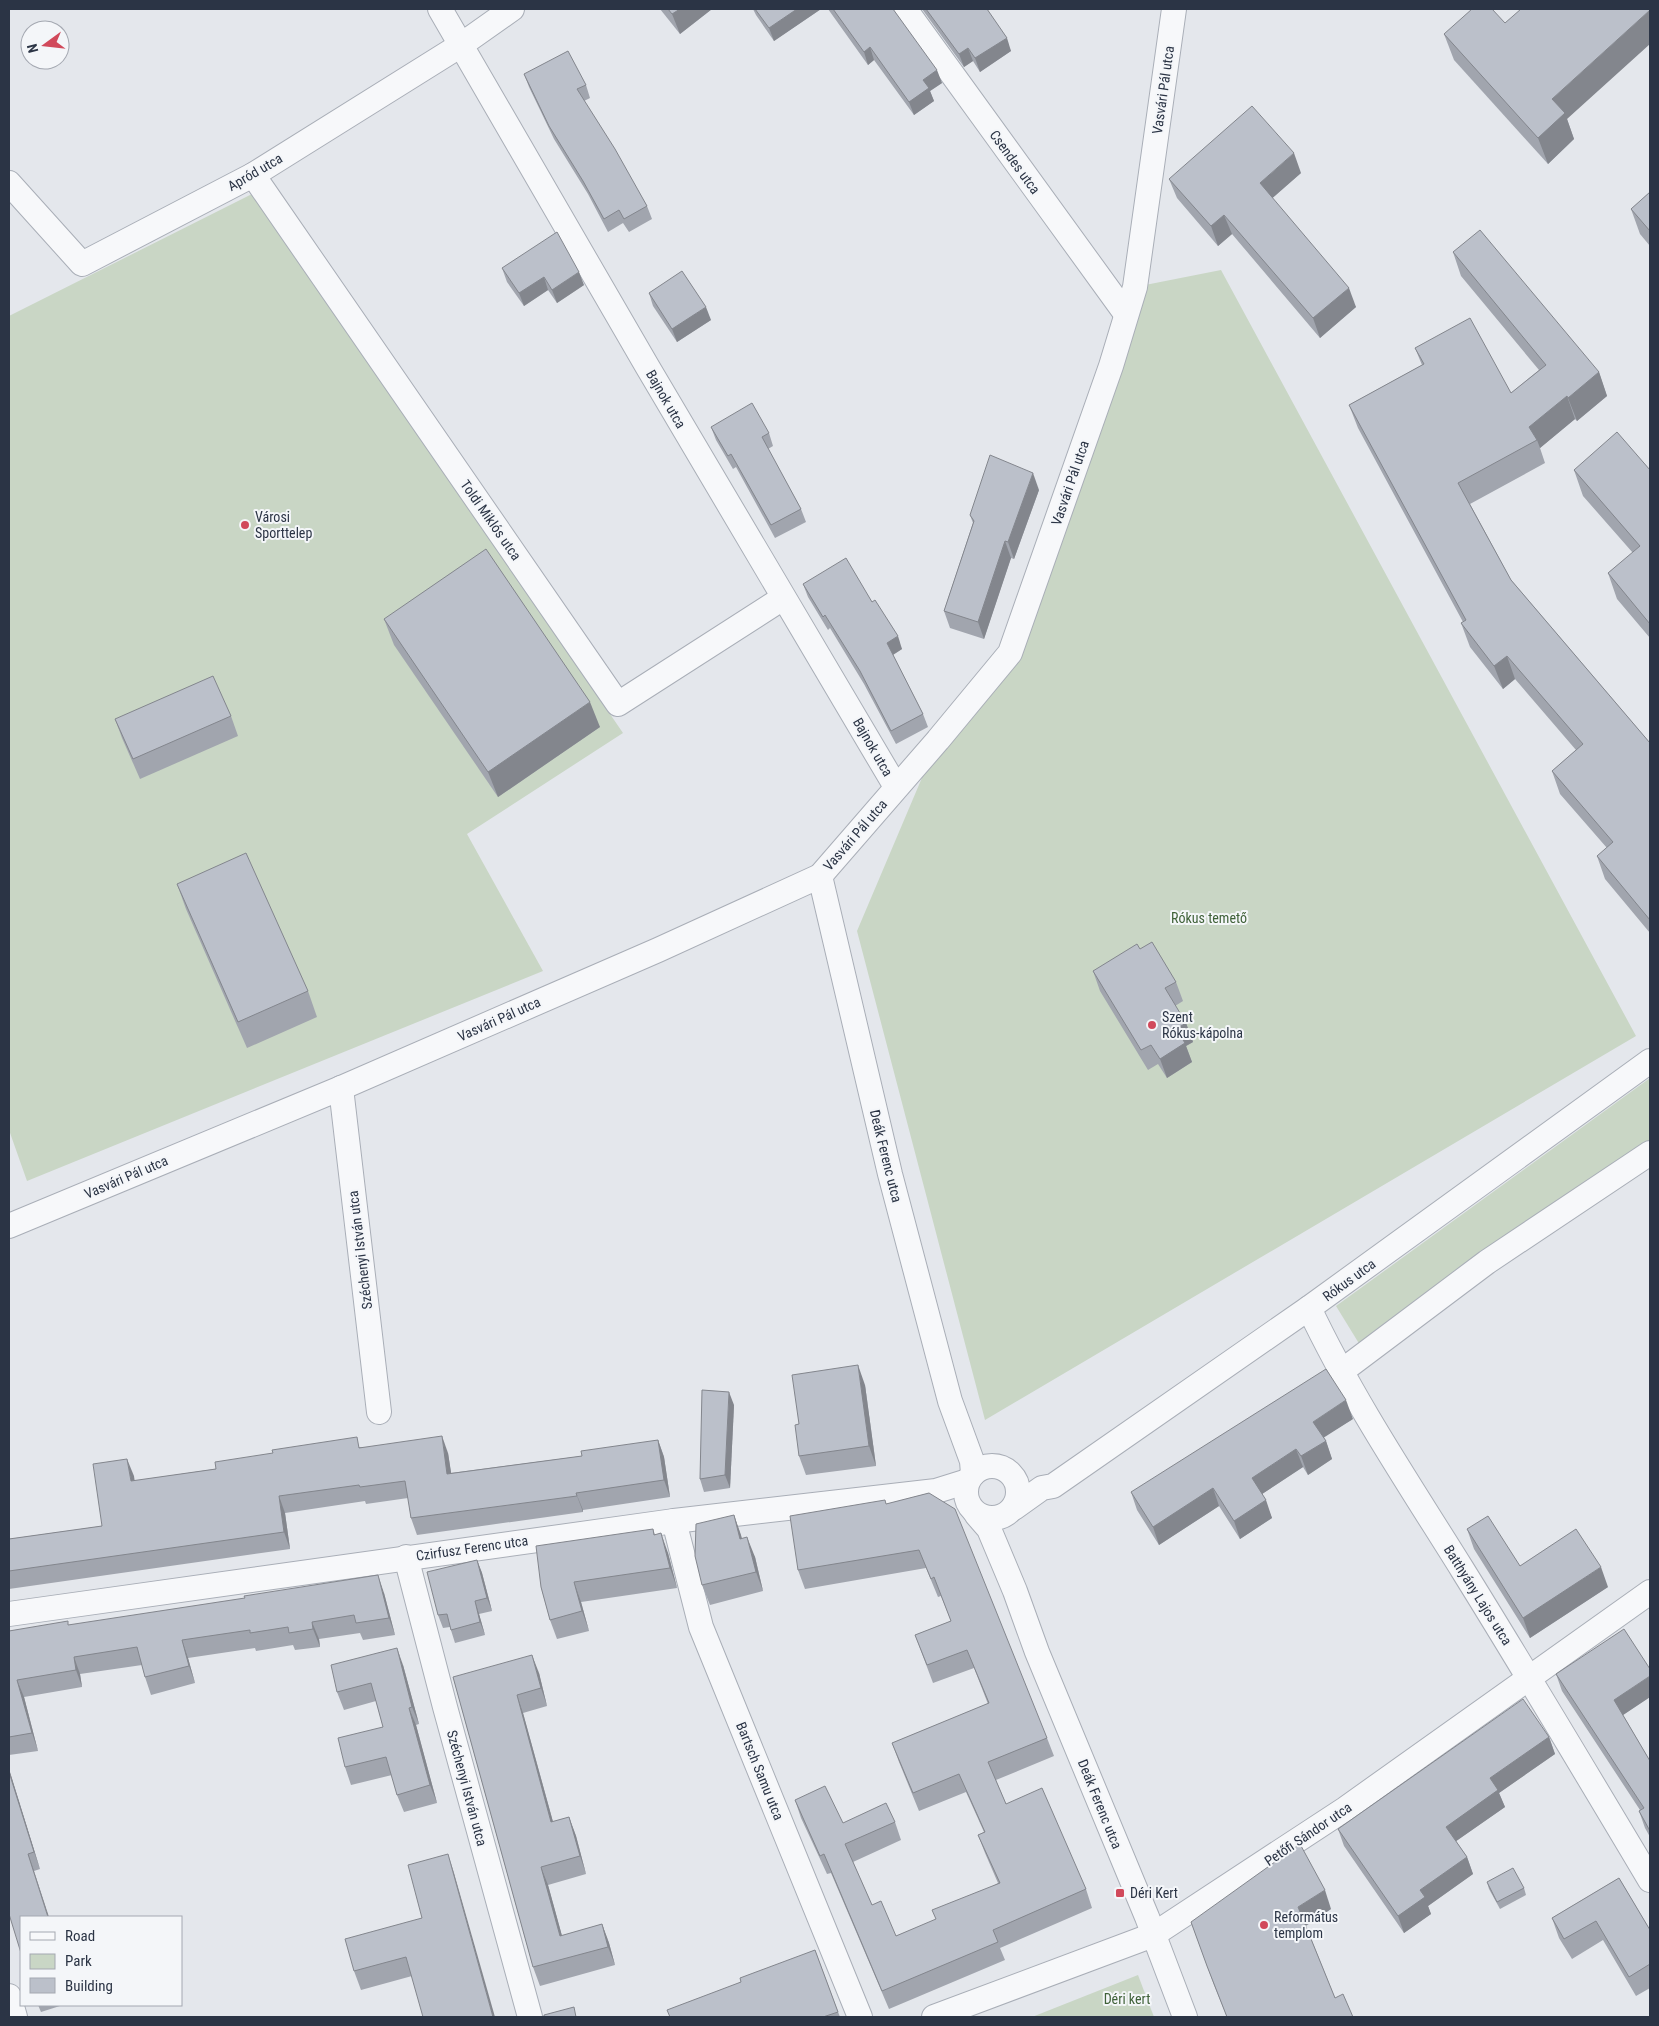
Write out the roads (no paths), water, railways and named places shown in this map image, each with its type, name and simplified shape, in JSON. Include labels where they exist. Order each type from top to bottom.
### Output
[{"type":"street","name":"Bajnok utca","points":[[440,9],[783,598],[814,646],[896,787]]},
{"type":"street","name":"Apród utca","points":[[9,183],[82,264],[253,175],[461,45],[512,9]]},
{"type":"street","name":"Csendes utca","points":[[904,9],[1126,314]]},
{"type":"street","name":"Vasvári Pál utca","points":[[9,1226],[341,1088],[667,946],[820,876],[1010,653],[1111,366],[1135,287],[1174,9]]},
{"type":"street","name":"Toldi Miklós utca","points":[[253,175],[618,704],[783,598]]},
{"type":"street","name":"Deák Ferenc utca","points":[[820,876],[890,1174],[948,1392],[961,1434],[972,1461],[971,1477]]},
{"type":"street","name":"Rókus utca","points":[[1011,1511],[1042,1488],[1053,1486],[1309,1308],[1650,1062]]},
{"type":"street","name":"Széchenyi István utca","points":[[341,1088],[378,1412]]},
{"type":"street","points":[[1342,1371],[1487,1262],[1650,1153]]},
{"type":"street","name":"Batthyány Lajos utca","points":[[1309,1308],[1331,1354],[1529,1677],[1650,1880]]},
{"type":"street","points":[[961,1434],[982,1454],[1014,1476],[1019,1491],[1006,1529],[1015,1591]]},
{"type":"street","points":[[1015,1591],[989,1529],[973,1510],[967,1499],[966,1490],[971,1477],[981,1468],[1003,1468],[1042,1488]]},
{"type":"street","name":"Czirfusz Ferenc utca","points":[[9,1614],[674,1521],[936,1490],[971,1477]]},
{"type":"street","points":[[936,1490],[953,1496],[973,1510],[992,1519],[1011,1511]]},
{"type":"street","name":"Bartsch Samu utca","points":[[674,1521],[701,1627],[860,2017]]},
{"type":"street","name":"Széchenyi István utca","points":[[406,1557],[530,2017]]},
{"type":"street","name":"Deák Ferenc utca","points":[[1015,1591],[1037,1652],[1186,2017]]},
{"type":"street","name":"Petőfi Sándor utca","points":[[934,2017],[1154,1935],[1345,1809],[1650,1592]]},
{"type":"street","points":[[9,1996],[15,2017]]},
{"type":"place","name":"Városi Sporttelep","points":[[245,525]]},
{"type":"place","name":"Szent Rókus-kápolna","points":[[1152,1025]]},
{"type":"place","name":"Déri Kert","points":[[1120,1893]]},
{"type":"place","name":"Református templom","points":[[1264,1925]]},
{"type":"park label","name":"Rókus temető","points":[[1209,918]]},
{"type":"park label","name":"Déri kert","points":[[1127,1999]]}]
